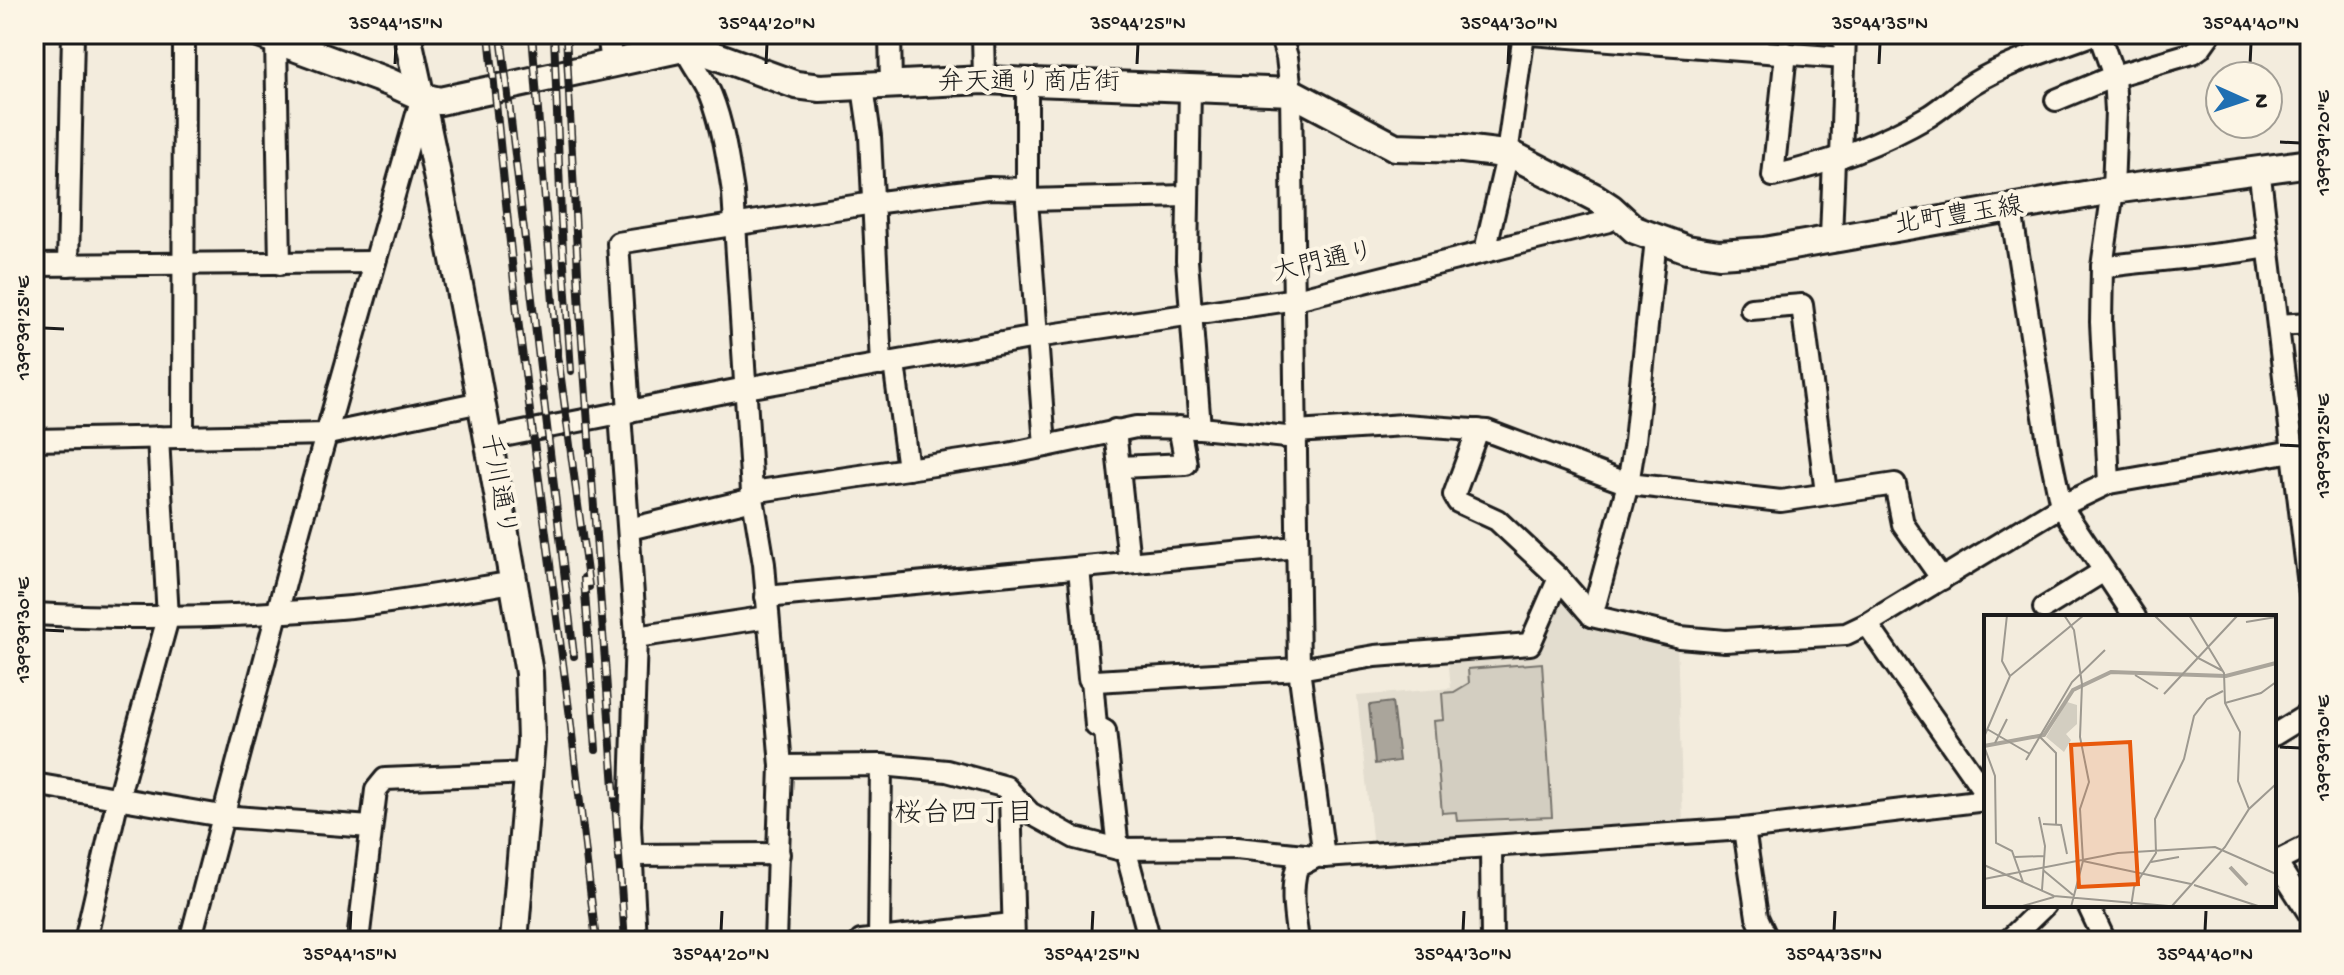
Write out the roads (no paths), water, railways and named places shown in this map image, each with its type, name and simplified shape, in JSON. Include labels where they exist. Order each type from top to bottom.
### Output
[{"type":"main road","name":"千川通り","points":[[407,34],[455,259],[529,673],[532,712],[529,773],[514,941]]},
{"type":"main road","points":[[268,37],[422,97]]},
{"type":"main road","name":"弁天通り商店街","points":[[422,97],[440,101],[612,63],[682,41],[796,85],[820,88],[984,80],[1291,92],[1395,147],[1507,153],[1568,181],[1617,214]]},
{"type":"main road","name":"北町豊玉線","points":[[1617,214],[1635,230],[1687,249],[1719,254],[1764,251],[2113,190],[2310,163]]},
{"type":"street","points":[[68,265],[73,34]]},
{"type":"street","points":[[183,437],[184,34]]},
{"type":"street","points":[[608,34],[612,63]]},
{"type":"street","points":[[890,34],[891,85]]},
{"type":"street","points":[[983,34],[984,80]]},
{"type":"street","points":[[1280,34],[1287,57],[1291,92],[1299,669],[1321,856]]},
{"type":"street","points":[[1485,251],[1507,153],[1524,34]]},
{"type":"street","points":[[1531,34],[1844,58]]},
{"type":"street","points":[[1831,238],[1845,34]]},
{"type":"street","points":[[1786,53],[1773,176],[1837,158],[1930,115],[1975,82],[2021,61],[2096,34],[2114,76],[2116,111],[2113,190],[2102,267],[2101,322],[2109,483]]},
{"type":"street","points":[[2056,100],[2114,76],[2193,53],[2210,34]]},
{"type":"street","points":[[268,37],[280,264]]},
{"type":"street","points":[[682,41],[711,95],[728,156],[752,496],[764,564],[781,766],[775,941]]},
{"type":"street","points":[[1027,81],[1027,194],[1045,446]]},
{"type":"street","points":[[863,87],[870,136],[888,364],[908,469]]},
{"type":"street","points":[[1120,467],[1186,464],[1190,427],[1191,315],[1187,196],[1190,88]]},
{"type":"street","points":[[212,941],[191,935],[277,613],[422,97]]},
{"type":"street","points":[[2259,168],[2293,451],[2304,491],[2310,594]]},
{"type":"street","points":[[636,941],[631,855],[631,753],[636,637],[618,243],[989,188],[1027,194],[1187,196]]},
{"type":"street","points":[[2011,210],[2061,506],[2134,615]]},
{"type":"street","name":"大門通り","points":[[488,439],[746,388],[1036,337],[1296,299],[1609,221],[1617,214]]},
{"type":"street","points":[[1592,616],[1628,484],[1656,239]]},
{"type":"street","points":[[2102,267],[2223,255],[2268,247]]},
{"type":"street","points":[[34,265],[374,262]]},
{"type":"street","points":[[1751,309],[1802,305],[1826,493]]},
{"type":"street","points":[[2278,325],[2310,323]]},
{"type":"street","points":[[34,440],[328,434],[481,402]]},
{"type":"street","points":[[629,529],[752,496],[1008,454],[1115,430],[1190,427],[1296,435],[1404,425],[1487,431],[1628,484],[1781,501],[1895,484],[1903,524],[1942,579]]},
{"type":"street","points":[[1115,430],[1129,562]]},
{"type":"street","points":[[1478,430],[1454,495],[1458,502],[1497,520],[1559,578],[1592,616],[1680,637],[1725,641],[1846,634],[2061,506],[2109,483],[2293,451]]},
{"type":"street","points":[[85,941],[118,798],[168,618],[158,437]]},
{"type":"street","points":[[636,637],[767,607],[1129,562],[1297,547]]},
{"type":"street","points":[[1079,568],[1096,726],[1105,731],[1122,848],[1150,941]]},
{"type":"street","points":[[2044,608],[2104,571]]},
{"type":"street","points":[[1092,679],[1299,669],[1375,656],[1530,644],[1559,578]]},
{"type":"street","points":[[34,614],[168,618],[277,613],[353,607],[514,582]]},
{"type":"street","points":[[1867,624],[1984,794]]},
{"type":"street","points":[[2276,734],[2310,713]]},
{"type":"street","points":[[781,766],[881,765],[947,771],[1006,787],[1030,813],[1075,838],[1122,848],[1236,848],[1321,856],[1744,829],[1984,797]]},
{"type":"street","points":[[881,765],[873,941],[1013,933],[1010,794]]},
{"type":"street","points":[[358,941],[376,790],[385,779],[529,773]]},
{"type":"street","points":[[34,784],[222,816],[370,827]]},
{"type":"street","points":[[1744,829],[1757,917],[1768,941]]},
{"type":"street","points":[[2276,860],[2310,845]]},
{"type":"street","points":[[1491,847],[1492,941]]},
{"type":"street","points":[[631,855],[779,854]]},
{"type":"street","points":[[1298,941],[1293,904],[1295,874],[1297,867],[1321,856]]},
{"type":"street","points":[[2276,862],[2310,915]]},
{"type":"street","points":[[2008,941],[2043,907]]},
{"type":"street","points":[[2089,907],[2105,941]]},
{"type":"railway","points":[[489,34],[517,312],[596,941]]},
{"type":"railway","points":[[532,34],[556,341],[589,587]]},
{"type":"railway","points":[[554,34],[571,371]]},
{"type":"railway","points":[[566,34],[580,312],[625,941]]},
{"type":"railway","points":[[502,44],[574,656]]},
{"type":"railway","points":[[584,578],[596,750]]},
{"type":"district","name":"桜台四丁目","points":[[964,815]]}]
